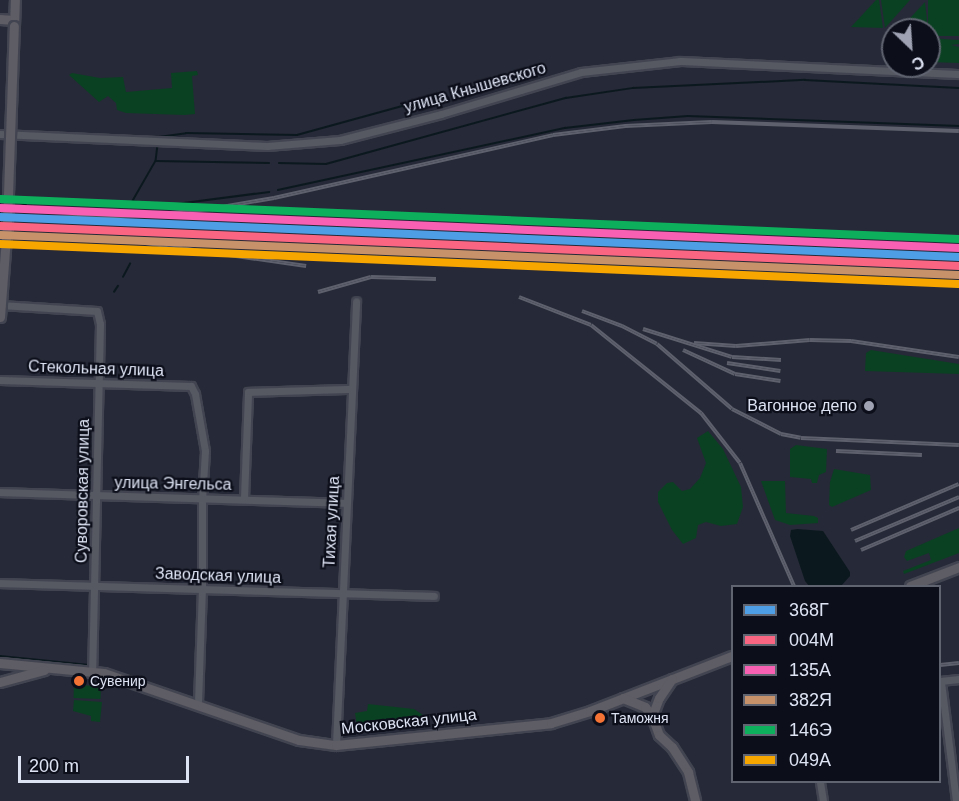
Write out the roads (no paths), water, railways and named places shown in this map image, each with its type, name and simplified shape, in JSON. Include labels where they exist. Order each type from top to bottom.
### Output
[{"type":"street","points":[[0,316],[7,223],[15,0]]},
{"type":"street","points":[[0,19],[14,23]]},
{"type":"street","name":"улица Кнышевского","points":[[0,134],[267,146],[340,140],[441,114],[581,72],[680,61],[959,74]]},
{"type":"street","name":"Тихая улица","points":[[336,745],[356,301]]},
{"type":"street","name":"Суворовская улица","points":[[0,305],[97,312],[100,324],[92,671]]},
{"type":"street","name":"Стекольная улица","points":[[0,380],[191,386],[195,394],[205,451],[202,500]]},
{"type":"street","points":[[244,498],[248,392],[352,389]]},
{"type":"street","name":"улица Энгельса","points":[[0,492],[346,503]]},
{"type":"street","points":[[198,705],[202,500]]},
{"type":"street","points":[[913,585],[959,567]]},
{"type":"street","name":"Заводская улица","points":[[0,583],[434,596]]},
{"type":"street","name":"Московская улица","points":[[0,663],[92,671],[135,682],[299,740],[336,745],[550,723],[731,656]]},
{"type":"street","name":"Московская улица","points":[[0,682],[52,668]]},
{"type":"street","points":[[652,716],[659,698],[673,678]]},
{"type":"street","points":[[941,682],[959,679]]},
{"type":"street","points":[[652,686],[659,698]]},
{"type":"street","points":[[941,688],[957,789],[956,801]]},
{"type":"street","points":[[622,698],[645,707],[652,716],[659,735],[672,747],[688,772],[695,801]]},
{"type":"street","points":[[819,783],[823,801]]},
{"type":"waterway","points":[[279,163],[326,164],[566,98],[633,88],[805,80],[959,88]]},
{"type":"waterway","points":[[159,137],[186,133],[297,135],[431,98]]},
{"type":"waterway","points":[[278,190],[565,128],[634,120],[688,116],[959,126]]},
{"type":"waterway","points":[[158,145],[156,161],[133,201],[161,206],[269,192]]},
{"type":"waterway","points":[[156,161],[269,163]]},
{"type":"waterway","points":[[13,200],[26,205]]},
{"type":"waterway","points":[[123,277],[130,264]]},
{"type":"waterway","points":[[114,292],[118,286]]},
{"type":"waterway","points":[[0,656],[89,665]]},
{"type":"railway","points":[[40,218],[151,215],[210,209],[274,198],[553,135],[625,126],[712,122],[959,131]]},
{"type":"railway","points":[[0,237],[125,240],[306,266]]},
{"type":"railway","points":[[318,292],[371,277],[436,279]]},
{"type":"railway","points":[[519,297],[591,325],[701,413],[740,463],[794,585]]},
{"type":"railway","points":[[582,311],[622,326],[657,344],[732,409],[781,434],[801,438],[959,445]]},
{"type":"railway","points":[[643,329],[732,357],[781,360]]},
{"type":"railway","points":[[694,343],[736,346],[810,340],[851,341],[959,357]]},
{"type":"railway","points":[[683,350],[735,374],[780,381]]},
{"type":"railway","points":[[727,363],[780,371]]},
{"type":"railway","points":[[836,451],[922,455]]},
{"type":"railway","points":[[851,530],[959,484]]},
{"type":"railway","points":[[855,541],[959,497]]},
{"type":"railway","points":[[861,550],[959,508]]},
{"type":"railway","points":[[941,665],[959,663]]},
{"type":"place","name":"Вагонное депо","points":[[869,406]]},
{"type":"place","name":"Сувенир","points":[[79,681]]},
{"type":"place","name":"Таможня","points":[[600,718]]}]
